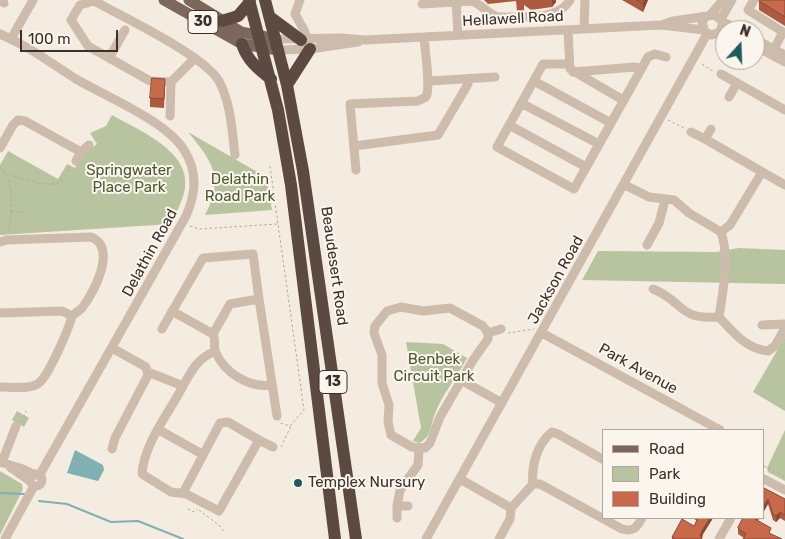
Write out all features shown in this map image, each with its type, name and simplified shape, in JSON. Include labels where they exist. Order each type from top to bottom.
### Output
[{"type":"highway","name":"Beaudesert Road","points":[[265,0],[287,85],[306,188],[356,539]]},
{"type":"highway","points":[[222,21],[238,16],[250,1]]},
{"type":"highway","name":"13","points":[[250,1],[271,79],[291,185],[335,539]]},
{"type":"highway","points":[[270,17],[307,43],[287,85]]},
{"type":"highway","name":"30","points":[[242,44],[246,54],[257,68],[271,79]]},
{"type":"main road","name":"30","points":[[164,0],[242,44]]},
{"type":"main road","name":"30","points":[[189,0],[262,43],[277,44]]},
{"type":"main road","points":[[242,44],[262,43]]},
{"type":"street","points":[[11,39],[33,0]]},
{"type":"street","points":[[300,0],[295,14],[307,43]]},
{"type":"street","points":[[422,4],[472,1],[479,4],[490,14],[498,17],[550,15],[560,11],[570,0]]},
{"type":"street","points":[[584,29],[585,0]]},
{"type":"street","points":[[723,0],[708,16],[722,20],[732,0]]},
{"type":"street","points":[[754,0],[748,10],[783,32],[783,36],[774,49]]},
{"type":"street","points":[[172,82],[150,81],[88,46],[71,20],[80,5],[94,1],[150,30],[206,66],[218,80],[231,120],[234,155]]},
{"type":"street","points":[[456,1],[458,36]]},
{"type":"street","name":"Hellawell Road","points":[[662,25],[673,21],[708,16]]},
{"type":"street","name":"Jackson Road","points":[[426,539],[663,118],[706,32],[702,23],[708,16]]},
{"type":"street","name":"Hellawell Road","points":[[277,44],[662,25],[715,34]]},
{"type":"street","points":[[109,58],[124,30]]},
{"type":"street","points":[[568,30],[571,68]]},
{"type":"street","name":"Delathin Road","points":[[0,34],[37,51],[75,78],[161,127],[184,150],[193,170],[195,192],[189,210],[112,348],[34,479],[5,539]]},
{"type":"street","points":[[356,170],[350,104],[369,105],[418,101],[426,97],[430,90],[424,37]]},
{"type":"street","points":[[765,44],[785,55]]},
{"type":"street","points":[[765,51],[785,62]]},
{"type":"street","points":[[641,70],[635,67],[571,68],[543,64],[497,146],[574,189],[623,100],[641,70],[648,57],[655,54],[666,58]]},
{"type":"street","points":[[170,116],[172,82],[195,58]]},
{"type":"street","points":[[571,68],[623,100]]},
{"type":"street","points":[[721,74],[785,110]]},
{"type":"street","points":[[429,81],[495,77]]},
{"type":"street","points":[[354,146],[438,135],[442,132],[468,84],[467,79]]},
{"type":"street","points":[[534,81],[611,123]]},
{"type":"street","points":[[729,97],[737,83]]},
{"type":"street","points":[[522,103],[599,144]]},
{"type":"street","points":[[0,148],[13,125],[18,120],[25,121],[81,152]]},
{"type":"street","points":[[509,125],[586,167]]},
{"type":"street","points":[[705,139],[711,129]]},
{"type":"street","points":[[691,132],[785,185]]},
{"type":"street","points":[[76,161],[81,152],[90,145]]},
{"type":"street","points":[[721,232],[730,225],[762,172]]},
{"type":"street","points":[[625,185],[649,197],[680,204],[689,213],[721,232],[724,240],[725,272],[719,317]]},
{"type":"street","points":[[647,245],[659,223],[665,200]]},
{"type":"street","points":[[0,387],[33,386],[42,381],[69,330],[72,316],[82,308],[102,270],[102,248],[99,242],[91,237],[3,239]]},
{"type":"street","points":[[162,328],[200,261],[208,257],[253,254],[271,385],[278,416]]},
{"type":"street","points":[[653,289],[663,293],[694,317],[719,317],[746,343],[760,350],[768,350],[776,346],[785,328]]},
{"type":"street","points":[[259,299],[230,304],[212,334],[215,351],[229,372],[258,385],[271,385]]},
{"type":"street","points":[[394,308],[423,311],[450,308],[483,326],[488,333],[488,339],[461,380],[440,417],[430,443],[425,448],[419,449],[391,435],[388,429],[389,405],[382,383],[382,355],[374,333],[375,326],[387,311],[394,308]]},
{"type":"street","points":[[0,313],[62,311],[72,316]]},
{"type":"street","points":[[172,311],[212,334]]},
{"type":"street","points":[[762,325],[785,324]]},
{"type":"street","points":[[488,333],[501,329]]},
{"type":"street","name":"Park Avenue","points":[[542,333],[718,429]]},
{"type":"street","points":[[112,348],[146,367],[148,372],[183,386]]},
{"type":"street","points":[[215,351],[202,357],[197,362],[148,451],[142,474],[171,492],[183,493],[219,511],[259,440]]},
{"type":"street","points":[[112,449],[115,438],[148,372]]},
{"type":"street","points":[[461,380],[502,403]]},
{"type":"street","points":[[183,493],[220,423],[224,421],[273,448]]},
{"type":"street","points":[[16,426],[3,463],[23,469],[34,479]]},
{"type":"street","points":[[159,430],[202,454]]},
{"type":"street","points":[[499,539],[510,519],[512,508],[533,484],[532,474],[536,454],[546,437],[552,432],[602,459]]},
{"type":"street","points":[[397,518],[400,490],[418,465],[419,449]]},
{"type":"street","points":[[460,479],[512,508]]},
{"type":"street","points":[[765,480],[785,490]]},
{"type":"street","points":[[533,484],[540,484],[602,519]]},
{"type":"street","points":[[397,506],[408,506]]},
{"type":"street","points":[[602,519],[622,530],[630,531],[635,529],[641,519]]},
{"type":"street","points":[[719,539],[730,519]]},
{"type":"path","points":[[702,64],[716,74],[721,74]]},
{"type":"path","points":[[663,118],[691,132]]},
{"type":"path","points":[[0,167],[8,174],[37,183],[54,184],[60,182],[71,163],[76,161]]},
{"type":"path","points":[[270,166],[277,206],[276,214],[303,412],[290,426],[280,448],[273,448]]},
{"type":"path","points":[[3,239],[9,226],[11,188],[8,174]]},
{"type":"path","points":[[10,212],[23,212]]},
{"type":"path","points":[[189,226],[199,229],[278,224]]},
{"type":"path","points":[[501,329],[509,334],[533,329],[542,333]]},
{"type":"path","points":[[16,426],[20,426],[26,411]]},
{"type":"path","points":[[278,416],[277,422],[290,426]]},
{"type":"path","points":[[765,467],[785,477]]},
{"type":"path","points":[[188,509],[193,512],[197,508],[225,533]]},
{"type":"green space","name":"Springwater Place Park","points":[[112,115],[160,143],[180,163],[185,175],[185,188],[171,224],[0,235],[0,165],[8,151],[58,179],[67,164],[75,168],[86,152],[97,144],[90,133],[106,126]]},
{"type":"green space","name":"Delathin Road Park","points":[[188,132],[266,177],[272,210],[205,215],[214,190],[213,170],[204,152]]},
{"type":"green space","points":[[739,248],[785,250],[785,284],[582,280],[598,251],[716,252]]},
{"type":"green space","points":[[785,337],[785,411],[753,392]]},
{"type":"green space","name":"Benbek Circuit Park","points":[[406,342],[443,344],[467,358],[441,401],[428,435],[420,443],[413,441],[421,428]]},
{"type":"green space","points":[[17,411],[29,418],[24,427],[12,420]]},
{"type":"green space","points":[[785,430],[785,481],[768,472],[767,468]]},
{"type":"green space","points":[[0,471],[22,484],[23,489],[0,535]]},
{"type":"water","points":[[75,450],[103,465],[104,470],[98,481],[67,473]]},
{"type":"building","points":[[785,0],[785,17],[759,1]]},
{"type":"building","points":[[152,78],[165,79],[164,99],[150,98]]},
{"type":"building","points":[[765,489],[785,499],[785,515],[780,512],[776,516],[773,514],[768,499],[765,504]]},
{"type":"building","points":[[682,519],[694,526],[698,519],[709,519],[700,536],[702,537],[701,539],[676,539],[672,537]]},
{"type":"building","points":[[742,519],[755,519],[771,528],[769,533],[782,539],[743,539],[746,534],[738,528]]},
{"type":"waterway","points":[[0,493],[24,494]]},
{"type":"waterway","points":[[39,501],[67,504],[111,522],[138,521],[183,539]]},
{"type":"place","name":"Templex Nursury","points":[[298,483]]}]
